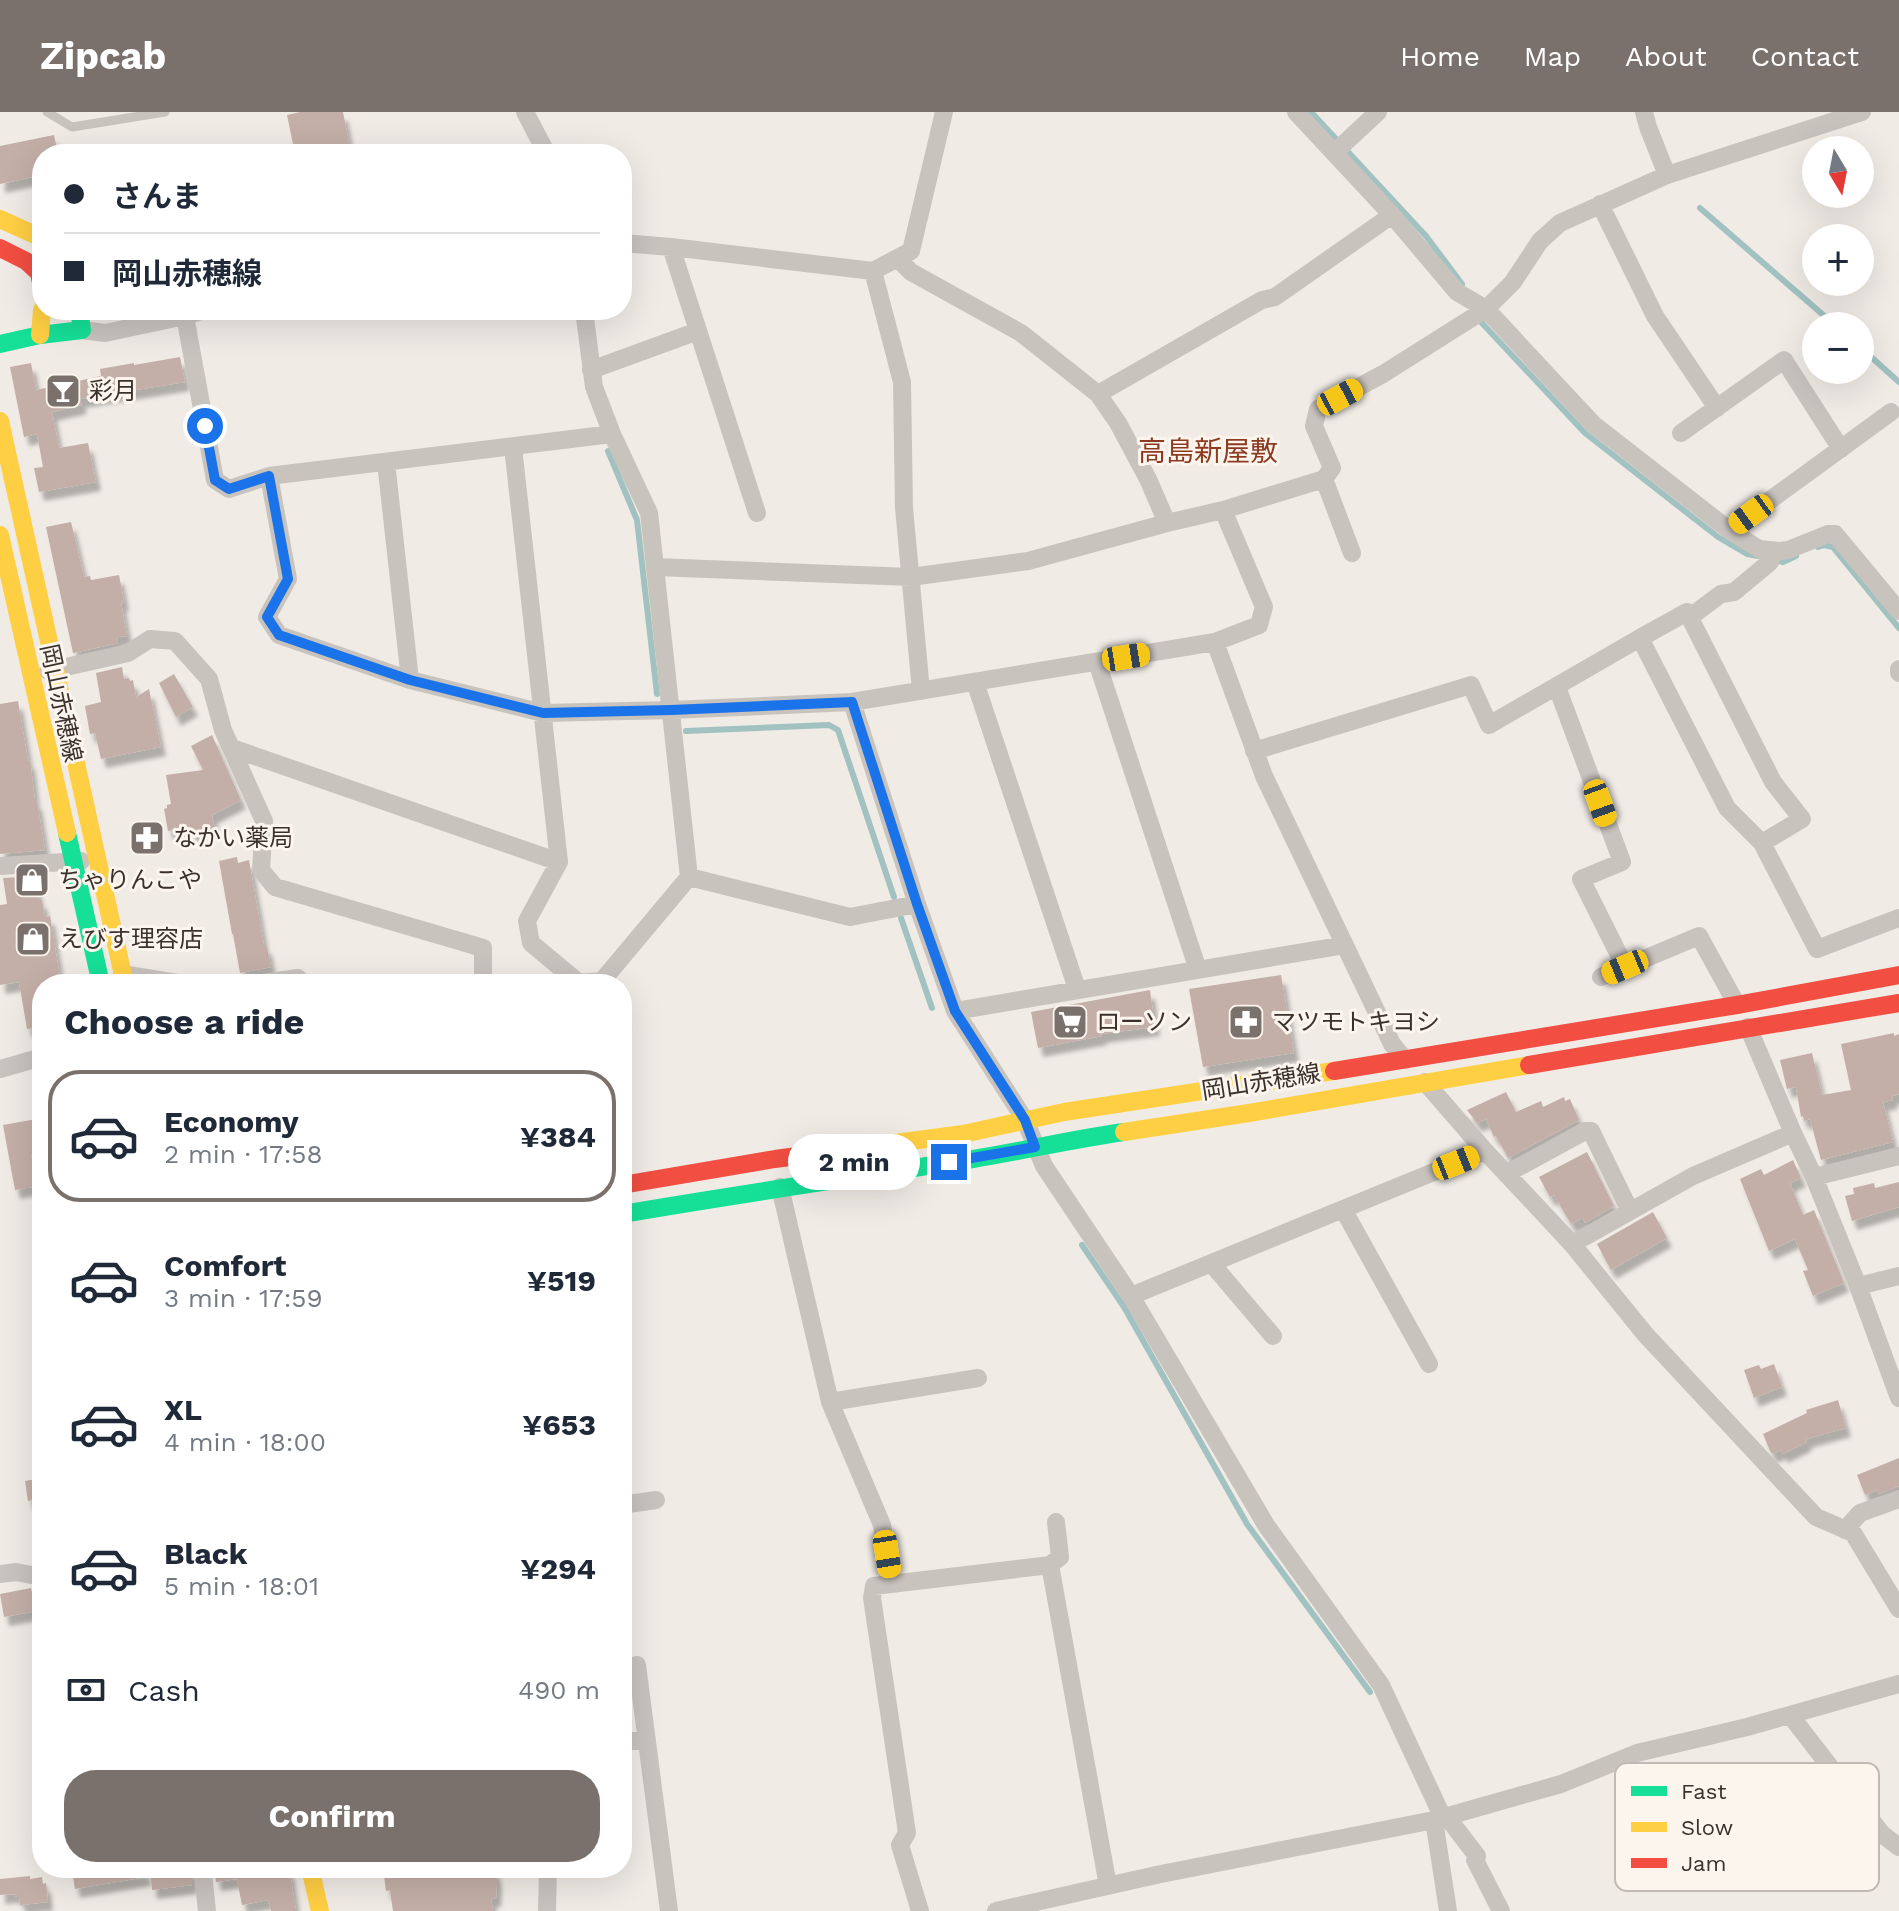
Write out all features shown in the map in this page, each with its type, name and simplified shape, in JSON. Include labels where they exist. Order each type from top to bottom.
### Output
[{"type":"main road","points":[[0,219],[32,233]]},
{"type":"main road","points":[[0,248],[32,267]]},
{"type":"main road","points":[[40,335],[41,320]]},
{"type":"main road","points":[[0,344],[82,330],[80,320]]},
{"type":"main road","name":"岡山赤穂線","points":[[0,421],[123,974]]},
{"type":"main road","name":"岡山赤穂線","points":[[0,535],[99,974]]},
{"type":"main road","name":"岡山赤穂線","points":[[632,1183],[775,1159],[963,1134],[1064,1112],[1405,1060],[1899,975]]},
{"type":"main road","name":"岡山赤穂線","points":[[632,1212],[977,1158],[1899,1003]]},
{"type":"main road","points":[[312,1878],[320,1911]]},
{"type":"street","points":[[525,112],[542,144]]},
{"type":"street","points":[[632,244],[873,271],[911,251],[944,112]]},
{"type":"street","points":[[1296,112],[1339,148],[1457,292],[1486,309],[1593,424],[1729,530],[1772,557]]},
{"type":"street","points":[[1339,148],[1378,112]]},
{"type":"street","points":[[1644,112],[1667,175]]},
{"type":"street","points":[[656,567],[911,577],[1028,561],[1223,510],[1324,479],[1332,468],[1314,426],[1318,409],[1383,374],[1486,309],[1513,282],[1540,241],[1560,223],[1667,175],[1862,112]]},
{"type":"street","points":[[1600,204],[1655,316],[1717,408]]},
{"type":"street","points":[[1098,394],[1262,300],[1275,297],[1392,215]]},
{"type":"street","points":[[671,247],[757,513]]},
{"type":"street","points":[[897,258],[911,272],[1021,333],[1098,394],[1118,423],[1148,479],[1167,523]]},
{"type":"street","points":[[873,271],[902,382],[904,508],[921,691]]},
{"type":"street","points":[[82,330],[105,333],[166,320]]},
{"type":"street","points":[[186,320],[215,480],[229,489],[269,476],[612,434]]},
{"type":"street","points":[[585,320],[594,387],[649,513],[689,877],[608,974]]},
{"type":"street","points":[[591,370],[698,331]]},
{"type":"street","points":[[1681,433],[1784,360],[1841,449]]},
{"type":"street","points":[[1729,530],[1891,412]]},
{"type":"street","points":[[513,447],[559,862],[527,921],[531,943],[568,974]]},
{"type":"street","points":[[386,462],[410,680]]},
{"type":"street","points":[[269,476],[288,579],[267,617],[279,635],[410,680],[543,713],[852,702],[1215,642],[1259,625],[1264,607],[1223,510]]},
{"type":"street","points":[[1324,479],[1352,553]]},
{"type":"street","points":[[1690,617],[1721,594],[1734,592],[1772,557],[1828,534],[1835,534],[1899,611]]},
{"type":"street","points":[[1254,751],[1471,685],[1489,725],[1687,612],[1773,782],[1802,819],[1762,843]]},
{"type":"street","points":[[1640,638],[1727,808],[1762,843],[1817,949],[1899,918]]},
{"type":"street","points":[[31,674],[128,653],[150,639],[175,641],[209,679],[223,730],[264,821],[261,870],[275,887],[483,948],[483,974]]},
{"type":"street","points":[[1215,642],[1264,776],[1392,1044],[1405,1060]]},
{"type":"street","points":[[1097,662],[1198,970]]},
{"type":"street","points":[[975,682],[1077,989]]},
{"type":"street","points":[[1557,687],[1622,862],[1581,879],[1625,967]]},
{"type":"street","points":[[852,702],[955,1011],[1025,1120],[1044,1166],[1131,1296],[1266,1525],[1381,1685],[1441,1818],[1477,1856],[1475,1860],[1501,1911]]},
{"type":"street","points":[[232,748],[559,862]]},
{"type":"street","points":[[0,866],[96,858]]},
{"type":"street","points":[[689,877],[850,917],[917,904]]},
{"type":"street","points":[[1601,977],[1699,936],[1737,1005]]},
{"type":"street","points":[[955,1011],[1345,945]]},
{"type":"street","points":[[1748,1027],[1814,1177],[1899,1398]]},
{"type":"street","points":[[0,1069],[32,1060]]},
{"type":"street","points":[[1425,1082],[1572,1244],[1645,1334],[1816,1517],[1853,1533],[1899,1609]]},
{"type":"street","points":[[1506,1174],[1585,1131],[1591,1131],[1630,1211]]},
{"type":"street","points":[[1572,1244],[1693,1176],[1793,1133]]},
{"type":"street","points":[[1131,1296],[1485,1151]]},
{"type":"street","points":[[1814,1177],[1899,1156]]},
{"type":"street","points":[[780,1187],[830,1402],[882,1525],[892,1584]]},
{"type":"street","points":[[1343,1209],[1429,1364]]},
{"type":"street","points":[[1211,1263],[1273,1336]]},
{"type":"street","points":[[1858,1286],[1899,1276]]},
{"type":"street","points":[[830,1402],[978,1378]]},
{"type":"street","points":[[1845,1530],[1860,1513],[1899,1499]]},
{"type":"street","points":[[632,1504],[656,1500]]},
{"type":"street","points":[[920,1911],[900,1845],[907,1833],[872,1598],[874,1586],[1050,1565],[1060,1557],[1056,1522]]},
{"type":"street","points":[[1050,1565],[1108,1886]]},
{"type":"street","points":[[0,1574],[16,1572],[32,1575]]},
{"type":"street","points":[[637,1665],[669,1911]]},
{"type":"street","points":[[996,1911],[1441,1818],[1561,1784],[1637,1753],[1899,1684]]},
{"type":"street","points":[[1790,1715],[1827,1763]]},
{"type":"street","points":[[632,1741],[647,1741]]},
{"type":"street","points":[[1441,1818],[1438,1837],[1448,1911]]},
{"type":"street","points":[[1879,1830],[1899,1847]]},
{"type":"street","points":[[204,1878],[207,1911]]},
{"type":"street","points":[[547,1911],[548,1878]]},
{"type":"lane","points":[[47,112],[72,127],[165,112]]},
{"type":"building","points":[[343,112],[349,144],[293,144],[287,115]]},
{"type":"building","points":[[54,135],[56,144],[32,144],[32,177],[0,184],[0,146]]},
{"type":"building","points":[[180,357],[185,382],[80,399],[82,405],[52,412],[59,448],[88,443],[96,482],[39,492],[34,468],[43,467],[37,434],[24,437],[10,367],[31,363],[36,390],[101,376],[100,369]]},
{"type":"building","points":[[71,522],[84,577],[90,576],[91,580],[119,575],[127,636],[117,637],[118,643],[73,653],[46,527]]},
{"type":"building","points":[[122,667],[124,679],[133,680],[136,697],[149,689],[161,747],[101,759],[95,733],[90,734],[85,706],[101,702],[96,673]]},
{"type":"building","points":[[174,674],[193,707],[176,717],[159,683]]},
{"type":"building","points":[[18,701],[45,850],[0,854],[0,704]]},
{"type":"building","points":[[212,735],[241,800],[212,815],[215,829],[191,833],[190,827],[168,831],[164,809],[171,804],[166,775],[203,770],[191,746]]},
{"type":"building","points":[[237,857],[238,863],[249,860],[264,946],[267,946],[271,967],[240,973],[219,861]]},
{"type":"building","points":[[34,876],[45,917],[50,916],[59,974],[32,974],[32,1028],[27,1029],[19,982],[0,985],[0,905],[7,904],[3,878]]},
{"type":"building","points":[[1281,975],[1294,1053],[1203,1067],[1189,989]]},
{"type":"building","points":[[1150,990],[1155,1027],[1101,1034],[1038,1048],[1031,1012]]},
{"type":"building","points":[[1894,1033],[1894,1036],[1899,1034],[1899,1094],[1892,1096],[1893,1100],[1883,1102],[1893,1142],[1821,1160],[1810,1119],[1804,1121],[1801,1117],[1796,1087],[1787,1089],[1780,1060],[1812,1053],[1822,1095],[1851,1090],[1841,1044]]},
{"type":"building","points":[[1506,1092],[1516,1112],[1541,1101],[1543,1107],[1564,1097],[1565,1101],[1570,1099],[1579,1120],[1508,1158],[1486,1119],[1477,1123],[1467,1110]]},
{"type":"building","points":[[32,1120],[32,1187],[15,1190],[3,1125]]},
{"type":"building","points":[[1587,1152],[1614,1206],[1585,1223],[1583,1218],[1571,1224],[1539,1177]]},
{"type":"building","points":[[1793,1160],[1801,1178],[1790,1183],[1803,1215],[1814,1210],[1844,1283],[1813,1296],[1803,1271],[1808,1270],[1795,1239],[1769,1251],[1740,1179],[1761,1169],[1764,1175]]},
{"type":"building","points":[[1899,1182],[1899,1207],[1852,1221],[1845,1196],[1854,1194],[1853,1188],[1874,1183],[1875,1188]]},
{"type":"building","points":[[1653,1212],[1667,1238],[1611,1270],[1597,1244]]},
{"type":"building","points":[[1774,1364],[1782,1387],[1754,1398],[1744,1370]]},
{"type":"building","points":[[1838,1400],[1846,1428],[1806,1439],[1807,1442],[1783,1454],[1781,1450],[1773,1454],[1770,1451],[1763,1434],[1807,1413],[1806,1410]]},
{"type":"building","points":[[1899,1458],[1899,1486],[1879,1494],[1877,1490],[1865,1495],[1857,1475]]},
{"type":"building","points":[[32,1480],[32,1500],[28,1501],[25,1481]]},
{"type":"building","points":[[31,1588],[32,1612],[4,1617],[0,1594]]},
{"type":"building","points":[[42,1878],[43,1884],[46,1883],[48,1902],[20,1905],[19,1897],[15,1894],[0,1895],[0,1879]]},
{"type":"building","points":[[73,1878],[140,1878],[75,1889]]},
{"type":"building","points":[[151,1878],[192,1878],[192,1885],[152,1890]]},
{"type":"building","points":[[215,1878],[291,1878],[296,1911],[271,1911],[268,1900],[242,1905],[237,1879],[216,1882]]},
{"type":"building","points":[[384,1878],[497,1880],[496,1898],[491,1899],[493,1911],[393,1911],[390,1890],[386,1891]]},
{"type":"waterway","points":[[1311,112],[1426,236],[1462,284]]},
{"type":"waterway","points":[[1700,208],[1820,312]]},
{"type":"waterway","points":[[1481,322],[1585,433],[1718,537],[1747,554],[1758,556]]},
{"type":"waterway","points":[[1874,360],[1899,382]]},
{"type":"waterway","points":[[608,451],[637,520],[657,694]]},
{"type":"waterway","points":[[1818,547],[1833,547],[1899,628]]},
{"type":"waterway","points":[[1773,560],[1783,562],[1796,556]]},
{"type":"waterway","points":[[686,731],[829,725],[838,730],[894,897]]},
{"type":"waterway","points":[[901,918],[932,1008]]},
{"type":"waterway","points":[[1082,1245],[1124,1307],[1247,1524],[1370,1692]]},
{"type":"traffic: fast","points":[[0,344],[82,330],[80,320]]},
{"type":"traffic: fast","points":[[67,833],[99,974]]},
{"type":"traffic: fast","points":[[632,1212],[1124,1132]]},
{"type":"traffic: slow","points":[[0,219],[32,233]]},
{"type":"traffic: slow","points":[[40,335],[41,320]]},
{"type":"traffic: slow","points":[[0,421],[123,974]]},
{"type":"traffic: slow","points":[[0,535],[67,833]]},
{"type":"traffic: slow","points":[[1124,1132],[1529,1065]]},
{"type":"traffic: slow","points":[[888,1144],[963,1134],[1064,1112],[1334,1071]]},
{"type":"traffic: slow","points":[[312,1878],[320,1911]]},
{"type":"traffic: jam","points":[[0,248],[32,267]]},
{"type":"traffic: jam","points":[[1334,1071],[1737,1005],[1899,975]]},
{"type":"traffic: jam","points":[[1529,1065],[1899,1003]]},
{"type":"traffic: jam","points":[[632,1183],[888,1144]]},
{"type":"place","name":"彩月","points":[[63,391]]},
{"type":"place","name":"なかい薬局","points":[[147,838]]},
{"type":"place","name":"ちゃりんこや","points":[[32,880]]},
{"type":"place","name":"えびす理容店","points":[[33,939]]},
{"type":"place","name":"ローソン","points":[[1070,1022]]},
{"type":"place","name":"マツモトキヨシ","points":[[1246,1022]]},
{"type":"district","name":"高島新屋敷","points":[[1208,451]]},
{"type":"route","points":[[205,426],[215,480],[229,489],[269,476],[288,579],[267,617],[279,635],[410,680],[543,713],[852,702],[955,1011],[1025,1120],[1035,1147],[949,1162]]}]
